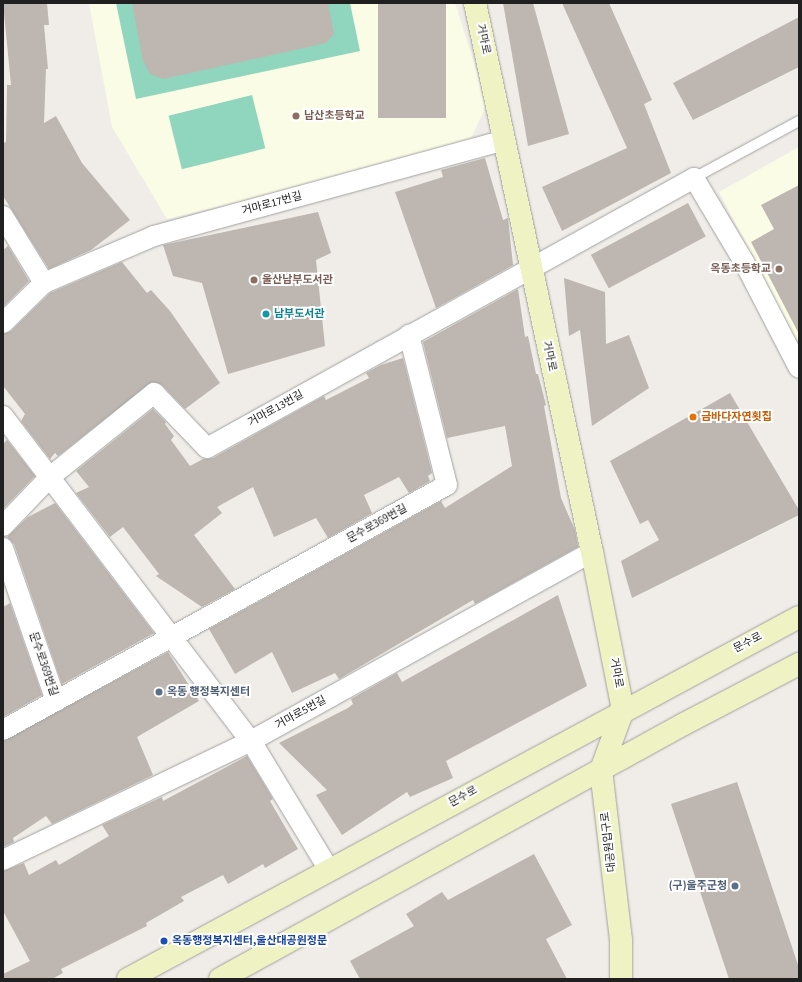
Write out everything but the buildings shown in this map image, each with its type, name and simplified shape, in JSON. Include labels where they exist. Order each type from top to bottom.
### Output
[{"type":"main road","name":"거마로","points":[[475,3],[530,267],[592,552],[623,710]]},
{"type":"main road","name":"문수로","points":[[128,979],[799,616]]},
{"type":"main road","points":[[220,979],[601,770],[799,664]]},
{"type":"main road","name":"대공원입구로","points":[[621,979],[621,940],[601,770],[623,710]]},
{"type":"street","name":"거마로17번길","points":[[3,323],[44,283],[154,236],[504,140]]},
{"type":"street","name":"거마로13번길","points":[[50,477],[154,393],[207,448],[530,267],[694,178]]},
{"type":"street","points":[[694,178],[744,262],[799,368]]},
{"type":"street","points":[[3,216],[44,283]]},
{"type":"street","name":"문수로369번길","points":[[3,548],[56,701],[447,485],[409,335]]},
{"type":"street","points":[[3,416],[251,741],[329,870]]},
{"type":"street","points":[[3,526],[50,477]]},
{"type":"street","name":"거마로5번길","points":[[3,860],[251,741],[592,552]]},
{"type":"street","points":[[3,730],[56,701]]},
{"type":"lane","points":[[694,178],[799,121]]},
{"type":"shaded area","name":"남산초등학교","points":[[89,3],[455,3],[487,104],[467,147],[167,219],[112,127]]},
{"type":"shaded area","name":"옥동초등학교","points":[[799,147],[799,345],[719,192]]},
{"type":"green space","points":[[116,3],[350,3],[360,51],[136,99]]},
{"type":"green space","points":[[252,95],[265,148],[182,169],[169,116]]},
{"type":"place","name":"남산초등학교","points":[[296,116]]},
{"type":"place","name":"옥동초등학교","points":[[779,269]]},
{"type":"place","name":"울산남부도서관","points":[[254,280]]},
{"type":"place","name":"남부도서관","points":[[266,314]]},
{"type":"place","name":"금바다자연횟집","points":[[693,417]]},
{"type":"place","name":"옥동 행정복지센터","points":[[159,692]]},
{"type":"place","name":"(구)울주군청","points":[[735,886]]},
{"type":"place","name":"옥동행정복지센터,울산대공원정문","points":[[164,941]]}]
